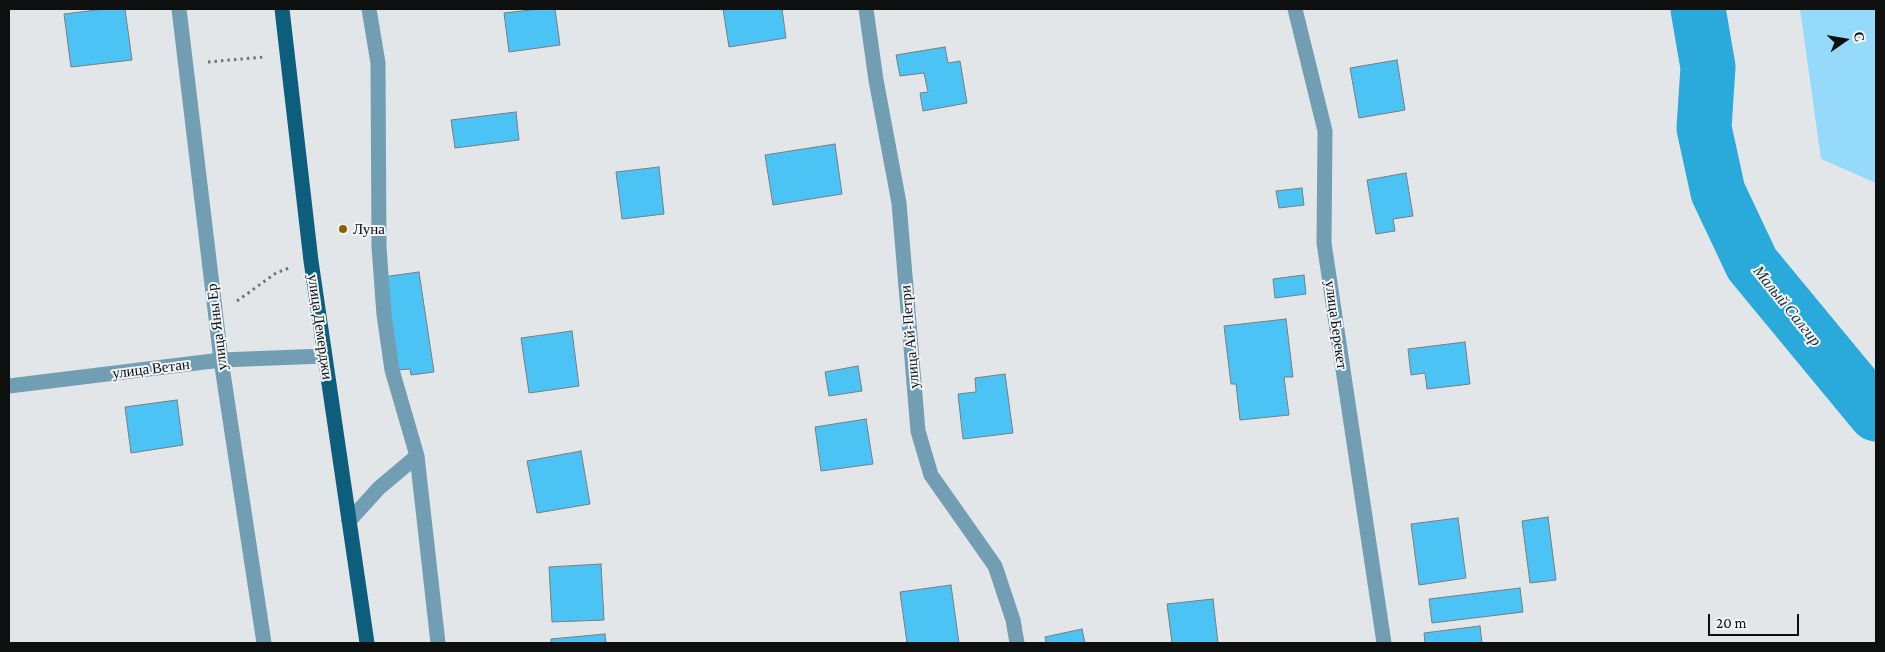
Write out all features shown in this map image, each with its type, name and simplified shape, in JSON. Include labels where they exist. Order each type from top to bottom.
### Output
[{"type":"main road","name":"улица Демерджи","points":[[282,9],[311,261],[367,643]]},
{"type":"street","name":"улица Яны Ер","points":[[179,9],[220,360],[264,643]]},
{"type":"street","points":[[369,9],[378,63],[379,246],[384,315],[392,370],[417,456],[438,643]]},
{"type":"street","name":"улица Ай-Петри","points":[[866,9],[876,80],[899,203],[918,432],[931,475],[994,566],[1013,620],[1016,643]]},
{"type":"street","name":"улица Берекет","points":[[1295,9],[1325,131],[1324,243],[1384,643]]},
{"type":"street","name":"улица Ветан","points":[[9,386],[220,360],[324,356]]},
{"type":"street","points":[[349,521],[379,488],[417,456]]},
{"type":"path","points":[[185,65],[286,55]]},
{"type":"path","points":[[216,318],[276,272],[311,261]]},
{"type":"shaded area","points":[[1800,9],[1876,9],[1876,183],[1821,159]]},
{"type":"building","points":[[105,9],[125,9],[132,60],[71,67],[64,14]]},
{"type":"building","points":[[555,9],[560,45],[509,52],[504,13]]},
{"type":"building","points":[[723,9],[782,9],[786,38],[729,47]]},
{"type":"building","points":[[945,47],[948,63],[960,61],[967,103],[923,111],[920,93],[928,92],[924,73],[900,76],[896,55]]},
{"type":"building","points":[[1397,60],[1405,110],[1359,118],[1350,68]]},
{"type":"building","points":[[516,112],[519,140],[455,148],[451,120]]},
{"type":"building","points":[[835,144],[842,194],[773,205],[765,155]]},
{"type":"building","points":[[659,167],[664,214],[622,219],[616,172]]},
{"type":"building","points":[[1406,173],[1413,216],[1393,219],[1395,231],[1376,234],[1367,180]]},
{"type":"building","points":[[1302,188],[1304,205],[1279,208],[1276,191]]},
{"type":"building","points":[[419,272],[434,372],[411,375],[410,369],[397,370],[383,277]]},
{"type":"building","points":[[1304,275],[1306,294],[1275,298],[1273,279]]},
{"type":"building","points":[[1286,319],[1293,377],[1284,377],[1289,415],[1240,420],[1236,384],[1231,384],[1224,326]]},
{"type":"building","points":[[572,331],[579,386],[529,393],[521,338]]},
{"type":"building","points":[[1465,342],[1470,384],[1427,389],[1425,373],[1411,375],[1408,349]]},
{"type":"building","points":[[858,366],[862,391],[829,396],[825,372]]},
{"type":"building","points":[[1005,374],[1013,433],[963,439],[958,394],[976,392],[975,378]]},
{"type":"building","points":[[177,400],[183,445],[131,453],[125,407]]},
{"type":"building","points":[[866,419],[873,464],[821,471],[815,427]]},
{"type":"building","points":[[581,451],[590,504],[537,513],[527,461]]},
{"type":"building","points":[[1548,517],[1556,580],[1530,583],[1522,521]]},
{"type":"building","points":[[1458,518],[1466,578],[1419,585],[1411,524]]},
{"type":"building","points":[[601,564],[604,620],[552,622],[549,567]]},
{"type":"building","points":[[951,585],[959,643],[907,643],[900,592]]},
{"type":"building","points":[[1520,588],[1523,612],[1432,623],[1429,599]]},
{"type":"building","points":[[1213,599],[1218,643],[1172,643],[1167,604]]},
{"type":"building","points":[[1480,626],[1482,643],[1425,643],[1424,633]]},
{"type":"building","points":[[1082,629],[1085,643],[1046,643],[1045,637]]},
{"type":"building","points":[[605,634],[606,643],[551,643],[551,639]]},
{"type":"waterway","name":"Малый Салгир","points":[[1698,9],[1708,67],[1704,128],[1718,192],[1752,264],[1876,414]]},
{"type":"place","name":"Луна","points":[[343,229]]}]
